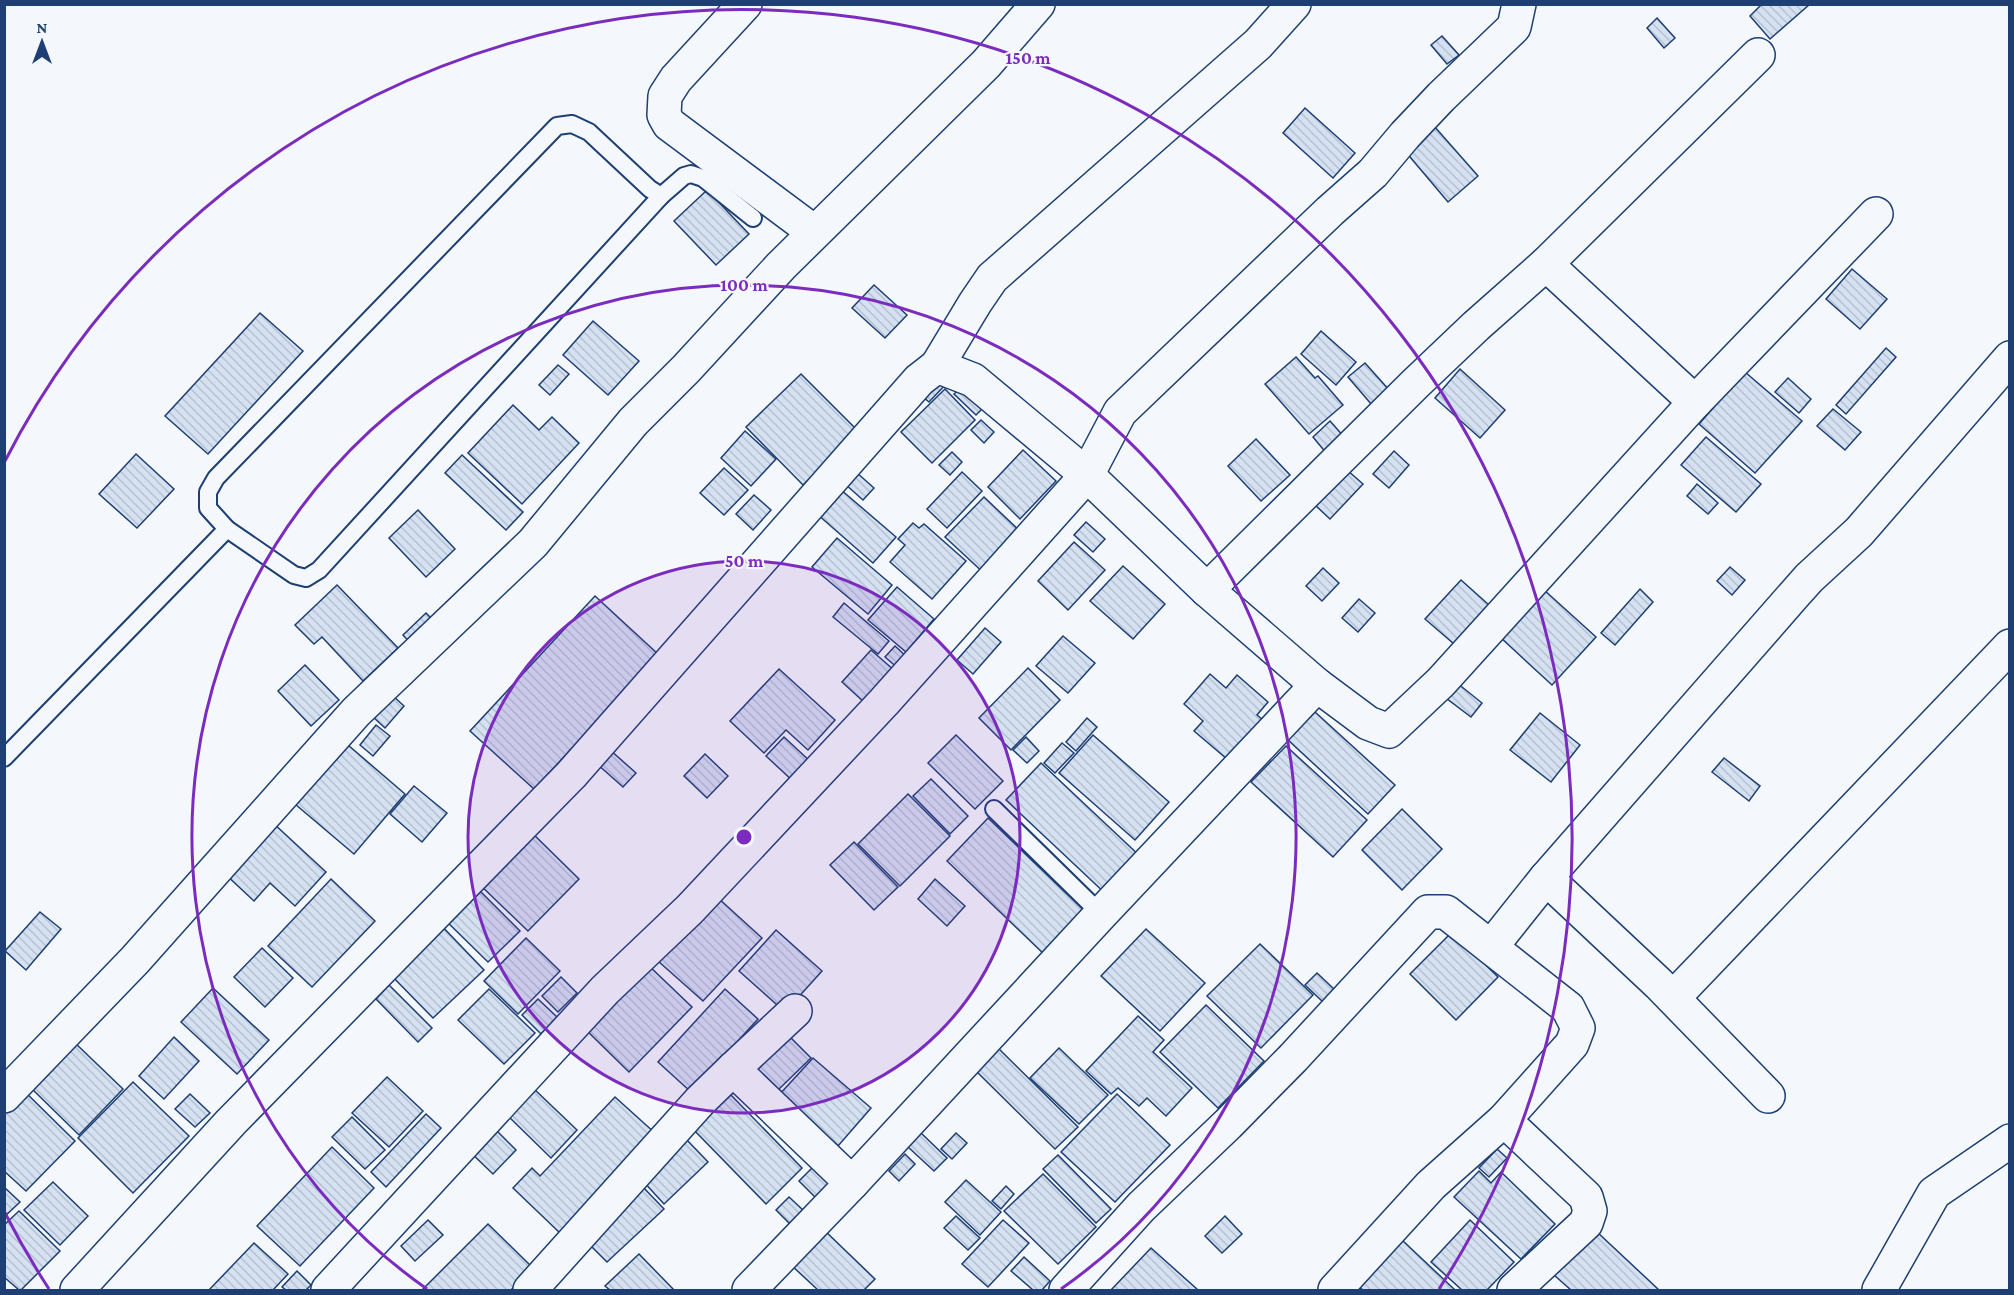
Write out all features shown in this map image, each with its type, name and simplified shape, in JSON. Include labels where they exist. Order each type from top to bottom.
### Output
[{"type":"street","points":[[745,4],[676,79],[665,96],[664,115],[669,124],[814,232]]},
{"type":"street","points":[[4,1096],[135,960],[356,712],[533,543],[633,422],[686,369],[780,266],[986,64],[1038,4]]},
{"type":"street","points":[[77,1290],[231,1122],[571,775],[911,389],[937,366],[993,278],[1258,44],[1294,4]]},
{"type":"street","points":[[328,1290],[605,990],[690,909],[884,702],[1087,475],[1120,412],[1330,210],[1373,173],[1441,97],[1514,27],[1519,4]]},
{"type":"street","points":[[1208,590],[1432,368],[1546,264],[1758,55]]},
{"type":"street","points":[[937,366],[974,380],[1087,475],[1208,590],[1317,685],[1368,723],[1389,731],[1441,682],[1695,402],[1876,214]]},
{"type":"street","points":[[1546,264],[1695,402]]},
{"type":"street","points":[[1491,947],[1546,878],[1793,596],[1859,532],[2010,358]]},
{"type":"street","points":[[1673,998],[2010,646]]},
{"type":"street","points":[[749,1290],[852,1184],[1101,914],[1317,685]]},
{"type":"street","points":[[1546,878],[1673,998],[1768,1096]]},
{"type":"street","points":[[1065,1290],[1141,1207],[1293,1058],[1428,912],[1446,912],[1568,1008],[1578,1028],[1572,1044],[1504,1120],[1431,1185],[1335,1290]]},
{"type":"street","points":[[530,1290],[700,1101],[795,1011]]},
{"type":"street","points":[[733,1069],[852,1184]]},
{"type":"street","points":[[1504,1120],[1586,1197],[1590,1211],[1586,1223],[1514,1290]]},
{"type":"street","points":[[1879,1290],[1934,1193],[2010,1141]]},
{"type":"lane","points":[[661,196],[650,189],[589,132],[572,124],[557,126],[216,478],[208,492],[208,508],[227,529],[294,575],[306,578],[319,570],[661,196],[684,176],[691,174],[703,178],[753,218]]},
{"type":"lane","points":[[4,758],[227,529]]},
{"type":"lane","points":[[994,809],[1101,914]]},
{"type":"building","points":[[1762,4],[1810,4],[1770,39],[1750,16]]},
{"type":"building","points":[[1657,18],[1675,38],[1664,48],[1647,28]]},
{"type":"building","points":[[1442,36],[1459,55],[1447,64],[1431,45]]},
{"type":"building","points":[[1305,108],[1355,153],[1333,178],[1283,133]]},
{"type":"building","points":[[1434,126],[1478,176],[1448,202],[1405,151]]},
{"type":"building","points":[[707,190],[749,234],[716,265],[674,221]]},
{"type":"building","points":[[1852,269],[1887,299],[1860,329],[1826,299]]},
{"type":"building","points":[[874,285],[907,315],[885,338],[852,308]]},
{"type":"building","points":[[260,313],[303,351],[208,454],[165,416]]},
{"type":"building","points":[[593,321],[639,361],[608,395],[563,355]]},
{"type":"building","points":[[1321,331],[1356,362],[1336,385],[1301,354]]},
{"type":"building","points":[[1886,348],[1896,357],[1846,414],[1836,405]]},
{"type":"building","points":[[1296,357],[1315,378],[1318,376],[1343,405],[1309,434],[1265,384]]},
{"type":"building","points":[[1365,363],[1390,391],[1372,405],[1348,377]]},
{"type":"building","points":[[558,365],[569,374],[550,395],[539,385]]},
{"type":"building","points":[[1460,369],[1505,410],[1480,438],[1435,398]]},
{"type":"building","points":[[1745,372],[1802,421],[1755,473],[1699,424]]},
{"type":"building","points":[[801,374],[858,431],[803,485],[746,427]]},
{"type":"building","points":[[941,377],[947,383],[929,402],[922,396]]},
{"type":"building","points":[[1788,378],[1811,399],[1799,413],[1775,392]]},
{"type":"building","points":[[968,382],[988,403],[976,415],[954,394]]},
{"type":"building","points":[[945,389],[975,420],[932,463],[901,432]]},
{"type":"building","points":[[513,405],[539,430],[552,417],[579,443],[522,504],[468,453]]},
{"type":"building","points":[[1833,409],[1861,432],[1845,450],[1817,426]]},
{"type":"building","points":[[981,420],[994,432],[984,443],[971,430]]},
{"type":"building","points":[[1330,421],[1345,438],[1327,454],[1313,437]]},
{"type":"building","points":[[745,431],[776,459],[751,486],[721,458]]},
{"type":"building","points":[[1706,437],[1761,484],[1736,512],[1681,465]]},
{"type":"building","points":[[1256,439],[1290,475],[1261,501],[1228,466]]},
{"type":"building","points":[[1023,450],[1056,481],[1020,519],[988,487]]},
{"type":"building","points":[[1394,451],[1409,465],[1389,488],[1373,474]]},
{"type":"building","points":[[952,452],[962,462],[950,475],[939,465]]},
{"type":"building","points":[[136,454],[174,489],[137,528],[99,494]]},
{"type":"building","points":[[462,455],[523,512],[506,530],[445,473]]},
{"type":"building","points":[[724,468],[748,490],[724,515],[700,493]]},
{"type":"building","points":[[1347,470],[1363,484],[1330,519],[1315,505]]},
{"type":"building","points":[[856,472],[874,488],[863,500],[845,484]]},
{"type":"building","points":[[962,472],[982,491],[947,528],[927,509]]},
{"type":"building","points":[[1697,484],[1718,503],[1708,514],[1687,496]]},
{"type":"building","points":[[840,489],[896,537],[873,563],[817,514]]},
{"type":"building","points":[[754,495],[771,510],[753,530],[736,514]]},
{"type":"building","points":[[984,497],[1025,536],[987,576],[945,537]]},
{"type":"building","points":[[418,510],[455,549],[426,577],[389,538]]},
{"type":"building","points":[[1086,522],[1105,539],[1093,552],[1074,535]]},
{"type":"building","points":[[913,523],[919,528],[924,524],[966,561],[932,599],[890,562],[905,545],[898,539]]},
{"type":"building","points":[[837,538],[892,585],[868,614],[812,567]]},
{"type":"building","points":[[1074,542],[1105,570],[1068,610],[1038,581]]},
{"type":"building","points":[[1123,566],[1165,604],[1133,639],[1090,601]]},
{"type":"building","points":[[1730,567],[1745,580],[1732,595],[1717,581]]},
{"type":"building","points":[[1323,568],[1339,583],[1322,601],[1306,586]]},
{"type":"building","points":[[1461,580],[1489,605],[1454,644],[1425,619]]},
{"type":"building","points":[[337,585],[398,648],[363,681],[322,637],[314,644],[295,625]]},
{"type":"building","points":[[897,587],[934,619],[906,652],[868,620]]},
{"type":"building","points":[[1543,589],[1596,637],[1552,685],[1500,637]]},
{"type":"building","points":[[1640,589],[1653,602],[1615,645],[1601,633]]},
{"type":"building","points":[[595,596],[659,655],[534,789],[470,731]]},
{"type":"building","points":[[1359,599],[1375,613],[1358,632],[1342,618]]},
{"type":"building","points":[[844,603],[889,641],[878,654],[833,617]]},
{"type":"building","points":[[426,613],[439,626],[415,648],[403,635]]},
{"type":"building","points":[[985,628],[1001,642],[973,674],[957,660]]},
{"type":"building","points":[[1063,636],[1095,663],[1068,693],[1036,666]]},
{"type":"building","points":[[895,646],[909,659],[900,670],[885,657]]},
{"type":"building","points":[[871,650],[895,671],[865,703],[842,682]]},
{"type":"building","points":[[305,665],[339,700],[311,726],[278,691]]},
{"type":"building","points":[[1028,668],[1060,700],[1011,750],[979,718]]},
{"type":"building","points":[[779,669],[835,720],[808,750],[786,730],[764,753],[730,721]]},
{"type":"building","points":[[1210,674],[1226,688],[1237,675],[1268,702],[1257,715],[1269,725],[1234,765],[1194,731],[1203,721],[1184,704]]},
{"type":"building","points":[[1457,683],[1482,703],[1471,717],[1446,698]]},
{"type":"building","points":[[392,695],[404,706],[385,728],[373,717]]},
{"type":"building","points":[[1315,712],[1395,785],[1368,814],[1288,740]]},
{"type":"building","points":[[1540,713],[1580,745],[1551,782],[1510,750]]},
{"type":"building","points":[[1087,718],[1097,727],[1076,751],[1066,742]]},
{"type":"building","points":[[376,725],[390,736],[373,756],[360,745]]},
{"type":"building","points":[[956,735],[1003,781],[975,809],[928,763]]},
{"type":"building","points":[[1093,735],[1169,802],[1135,840],[1059,773]]},
{"type":"building","points":[[784,737],[813,764],[795,783],[766,756]]},
{"type":"building","points":[[1026,737],[1039,751],[1027,763],[1013,750]]},
{"type":"building","points":[[341,739],[405,794],[354,854],[289,799]]},
{"type":"building","points":[[1062,743],[1074,753],[1055,773],[1044,763]]},
{"type":"building","points":[[1286,746],[1367,820],[1333,857],[1251,782]]},
{"type":"building","points":[[609,749],[636,773],[623,787],[596,763]]},
{"type":"building","points":[[705,754],[728,776],[707,798],[684,776]]},
{"type":"building","points":[[1724,758],[1760,786],[1749,801],[1712,772]]},
{"type":"building","points":[[1041,763],[1143,859],[1108,896],[1006,800]]},
{"type":"building","points":[[931,779],[968,816],[950,834],[913,796]]},
{"type":"building","points":[[414,786],[447,813],[422,842],[390,814]]},
{"type":"building","points":[[908,794],[950,836],[900,886],[858,844]]},
{"type":"building","points":[[1402,809],[1442,849],[1402,890],[1362,850]]},
{"type":"building","points":[[988,818],[1090,916],[1049,959],[947,861]]},
{"type":"building","points":[[272,822],[326,872],[295,906],[270,883],[254,901],[224,873]]},
{"type":"building","points":[[526,827],[579,879],[528,931],[475,880]]},
{"type":"building","points":[[854,842],[898,887],[874,910],[830,865]]},
{"type":"building","points":[[331,879],[375,921],[312,987],[268,946]]},
{"type":"building","points":[[935,879],[965,906],[947,926],[918,899]]},
{"type":"building","points":[[469,880],[520,931],[488,962],[437,912]]},
{"type":"building","points":[[717,897],[762,938],[703,1001],[658,961]]},
{"type":"building","points":[[40,912],[61,929],[26,970],[5,951]]},
{"type":"building","points":[[436,920],[484,970],[433,1018],[385,969]]},
{"type":"building","points":[[1146,929],[1205,983],[1160,1031],[1101,976]]},
{"type":"building","points":[[776,930],[822,971],[785,1012],[739,971]]},
{"type":"building","points":[[1452,932],[1498,977],[1456,1020],[1410,974]]},
{"type":"building","points":[[526,938],[560,971],[518,1014],[484,981]]},
{"type":"building","points":[[1260,944],[1313,995],[1261,1048],[1207,996]]},
{"type":"building","points":[[262,948],[293,978],[265,1007],[234,977]]},
{"type":"building","points":[[646,963],[692,1007],[629,1072],[583,1027]]},
{"type":"building","points":[[1317,973],[1335,990],[1323,1002],[1305,985]]},
{"type":"building","points":[[561,977],[577,993],[558,1012],[542,996]]},
{"type":"building","points":[[389,985],[432,1028],[418,1042],[376,999]]},
{"type":"building","points":[[213,988],[269,1040],[237,1074],[181,1022]]},
{"type":"building","points":[[489,989],[535,1033],[504,1064],[458,1020]]},
{"type":"building","points":[[725,989],[758,1019],[691,1092],[658,1062]]},
{"type":"building","points":[[538,999],[557,1017],[541,1034],[522,1015]]},
{"type":"building","points":[[1206,1005],[1264,1061],[1218,1108],[1160,1052]]},
{"type":"building","points":[[1138,1016],[1164,1040],[1153,1052],[1192,1088],[1166,1116],[1147,1098],[1139,1106],[1118,1088],[1111,1094],[1086,1071]]},
{"type":"building","points":[[786,1033],[811,1058],[777,1091],[752,1066]]},
{"type":"building","points":[[174,1037],[199,1061],[164,1099],[139,1076]]},
{"type":"building","points":[[73,1041],[123,1089],[79,1135],[29,1086]]},
{"type":"building","points":[[995,1045],[1078,1127],[1055,1149],[972,1067]]},
{"type":"building","points":[[1059,1048],[1108,1095],[1079,1124],[1030,1078]]},
{"type":"building","points":[[813,1058],[871,1108],[838,1146],[779,1095]]},
{"type":"building","points":[[387,1077],[423,1111],[389,1147],[352,1113]]},
{"type":"building","points":[[133,1082],[189,1136],[133,1193],[78,1138]]},
{"type":"building","points":[[19,1086],[75,1141],[26,1191],[4,1171],[4,1100]]},
{"type":"building","points":[[532,1087],[577,1130],[551,1158],[506,1114]]},
{"type":"building","points":[[728,1092],[802,1168],[766,1204],[692,1128]]},
{"type":"building","points":[[190,1094],[210,1113],[195,1127],[175,1109]]},
{"type":"building","points":[[1117,1094],[1170,1145],[1115,1202],[1061,1152]]},
{"type":"building","points":[[615,1097],[656,1134],[561,1234],[513,1188],[532,1168],[540,1176]]},
{"type":"building","points":[[426,1114],[441,1128],[386,1187],[371,1172]]},
{"type":"building","points":[[352,1117],[385,1150],[365,1169],[332,1137]]},
{"type":"building","points":[[490,1124],[516,1150],[493,1174],[466,1148]]},
{"type":"building","points":[[921,1133],[947,1158],[934,1171],[908,1147]]},
{"type":"building","points":[[956,1133],[967,1143],[952,1159],[941,1149]]},
{"type":"building","points":[[686,1139],[708,1162],[664,1204],[642,1180]]},
{"type":"building","points":[[332,1147],[374,1188],[300,1266],[257,1226]]},
{"type":"building","points":[[1497,1149],[1507,1158],[1489,1177],[1479,1168]]},
{"type":"building","points":[[905,1154],[915,1164],[899,1181],[889,1171]]},
{"type":"building","points":[[1058,1155],[1111,1209],[1096,1223],[1043,1169]]},
{"type":"building","points":[[815,1165],[833,1184],[817,1199],[799,1181]]},
{"type":"building","points":[[1479,1171],[1491,1183],[1501,1172],[1555,1224],[1521,1259],[1454,1197]]},
{"type":"building","points":[[1043,1174],[1096,1227],[1058,1264],[1004,1211]]},
{"type":"building","points":[[966,1180],[1001,1212],[980,1235],[945,1202]]},
{"type":"building","points":[[53,1182],[88,1216],[60,1245],[24,1210]]},
{"type":"building","points":[[642,1186],[664,1209],[607,1262],[585,1240]]},
{"type":"building","points":[[1006,1186],[1014,1194],[1001,1209],[992,1201]]},
{"type":"building","points":[[4,1187],[20,1202],[4,1217]]},
{"type":"building","points":[[789,1197],[804,1211],[790,1224],[776,1210]]},
{"type":"building","points":[[19,1211],[60,1251],[21,1290],[4,1277],[4,1225]]},
{"type":"building","points":[[956,1216],[980,1238],[968,1250],[944,1228]]},
{"type":"building","points":[[1225,1216],[1242,1234],[1222,1253],[1205,1236]]},
{"type":"building","points":[[428,1220],[443,1235],[415,1261],[401,1246]]},
{"type":"building","points":[[1003,1220],[1029,1243],[988,1287],[962,1264]]},
{"type":"building","points":[[1470,1220],[1514,1262],[1487,1290],[1462,1290],[1431,1262]]},
{"type":"building","points":[[488,1224],[533,1268],[511,1290],[422,1290]]},
{"type":"building","points":[[823,1229],[875,1279],[864,1290],[818,1290],[790,1264]]},
{"type":"building","points":[[1596,1231],[1659,1290],[1571,1290],[1554,1275]]},
{"type":"building","points":[[1402,1240],[1455,1290],[1363,1290],[1358,1286]]},
{"type":"building","points":[[254,1243],[288,1274],[273,1290],[209,1290]]},
{"type":"building","points":[[1151,1248],[1198,1290],[1111,1290]]},
{"type":"building","points":[[639,1254],[674,1290],[610,1290],[605,1286]]},
{"type":"building","points":[[1024,1257],[1050,1281],[1042,1290],[1033,1290],[1011,1271]]},
{"type":"building","points":[[297,1271],[311,1285],[306,1290],[286,1290],[282,1287]]}]
